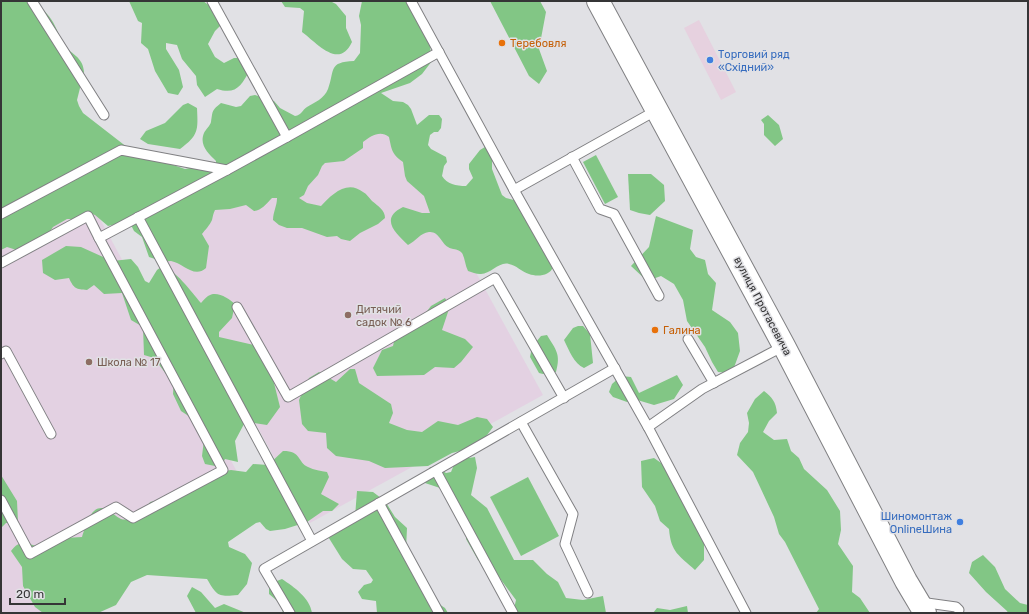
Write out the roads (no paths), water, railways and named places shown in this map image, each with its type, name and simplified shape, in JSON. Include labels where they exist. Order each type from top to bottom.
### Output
[{"type":"highway","name":"вулиця Протасевича","points":[[598,1],[784,346],[906,581],[922,607]]},
{"type":"lane","points":[[32,1],[104,115]]},
{"type":"lane","points":[[212,1],[287,137]]},
{"type":"lane","points":[[411,1],[514,190],[648,427],[746,613]]},
{"type":"lane","points":[[100,238],[287,137],[439,52]]},
{"type":"lane","points":[[514,190],[657,110]]},
{"type":"lane","points":[[1,214],[121,150],[226,170]]},
{"type":"lane","points":[[572,157],[600,209],[614,214],[659,296]]},
{"type":"lane","points":[[1,263],[88,216],[223,470],[133,518],[116,507],[30,554],[1,500]]},
{"type":"lane","points":[[138,217],[312,541]]},
{"type":"lane","points":[[237,308],[288,397],[495,278],[564,398]]},
{"type":"lane","points":[[688,339],[714,383]]},
{"type":"lane","points":[[648,427],[702,389],[784,346]]},
{"type":"lane","points":[[1,354],[6,351],[52,434]]},
{"type":"lane","points":[[290,613],[264,569],[615,368]]},
{"type":"lane","points":[[521,422],[573,514],[565,544],[588,593]]},
{"type":"lane","points":[[436,471],[513,613]]},
{"type":"lane","points":[[379,503],[439,613]]},
{"type":"lane","points":[[922,607],[956,607],[959,610]]},
{"type":"place","name":"Теребовля","points":[[502,43]]},
{"type":"place","name":"Торговий ряд «Східний»","points":[[710,60]]},
{"type":"place","name":"Дитячий садок № 6","points":[[348,315]]},
{"type":"place","name":"Галина","points":[[655,330]]},
{"type":"place","name":"Школа № 17","points":[[89,362]]},
{"type":"place","name":"Шиномонтаж OnlineШина","points":[[960,522]]}]
